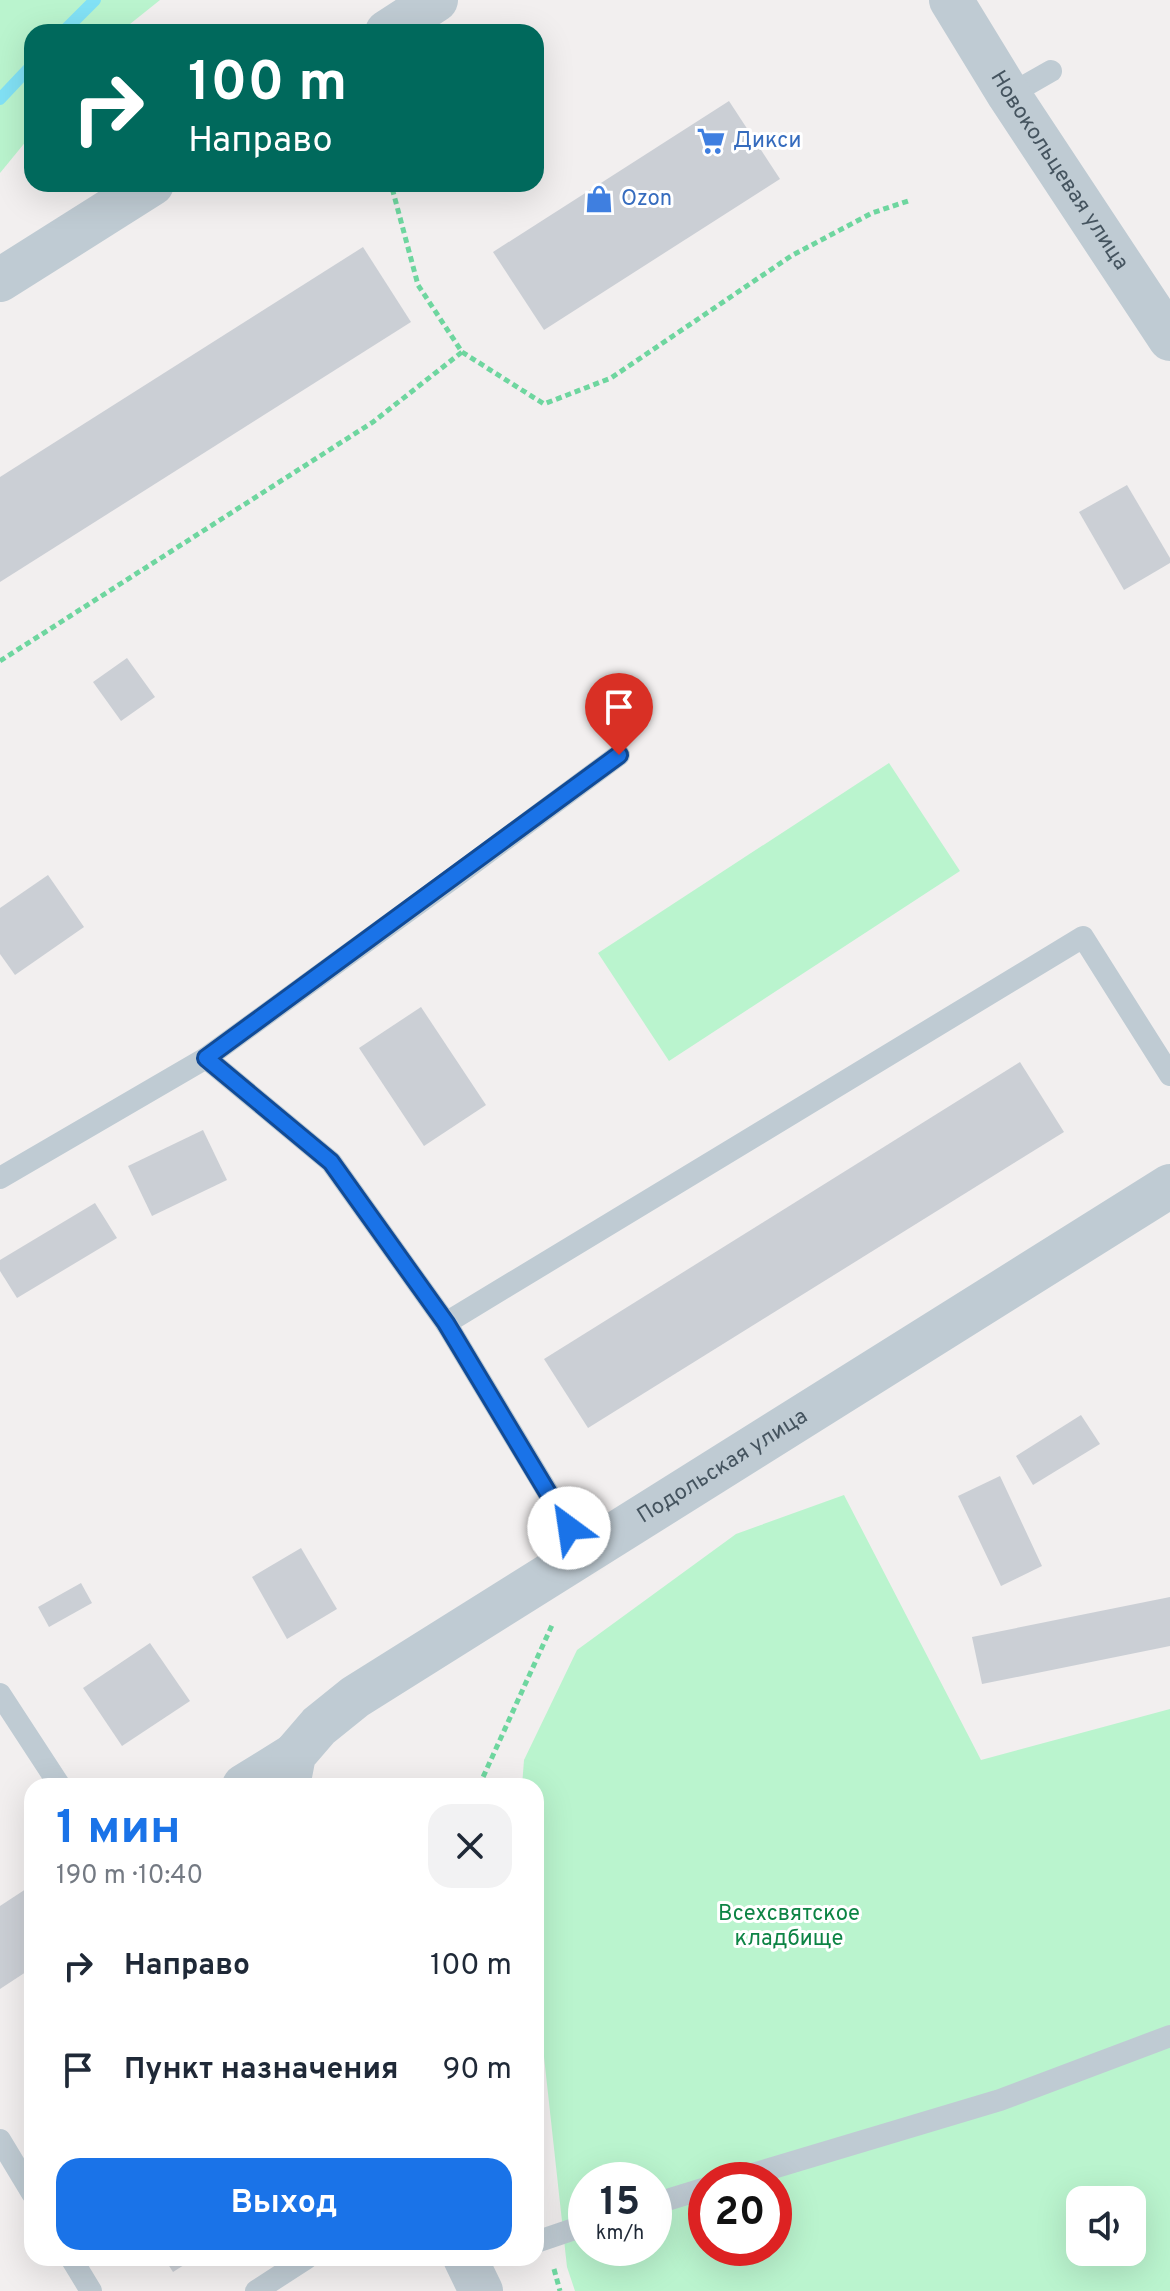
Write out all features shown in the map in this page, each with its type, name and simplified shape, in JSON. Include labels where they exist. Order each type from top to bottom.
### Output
[{"type":"street","points":[[399,24],[436,0]]},
{"type":"street","name":"Новокольцевая улица","points":[[951,0],[1009,95],[1170,339]]},
{"type":"street","points":[[0,280],[139,192]]},
{"type":"street","name":"Подольская улица","points":[[269,1778],[291,1771],[319,1726],[355,1697],[1170,1186]]},
{"type":"lane","points":[[1009,95],[1051,71]]},
{"type":"lane","points":[[0,1178],[206,1058],[619,755]]},
{"type":"lane","points":[[446,1323],[1083,937],[1170,1075]]},
{"type":"lane","points":[[206,1058],[331,1162],[446,1323],[585,1554]]},
{"type":"lane","points":[[0,1694],[55,1778]]},
{"type":"lane","points":[[792,2162],[1000,2100],[1170,2036]]},
{"type":"lane","points":[[0,2140],[24,2180]]},
{"type":"lane","points":[[544,2239],[568,2231]]},
{"type":"lane","points":[[76,2266],[91,2291]]},
{"type":"lane","points":[[256,2291],[295,2266]]},
{"type":"path","points":[[393,192],[418,285],[462,352],[544,404],[611,378],[791,256],[872,213],[908,201]]},
{"type":"path","points":[[0,661],[373,422],[462,352]]},
{"type":"path","points":[[483,1778],[558,1612]]},
{"type":"green space","points":[[0,0],[160,0],[130,24],[24,24],[24,144],[0,173]]},
{"type":"green space","points":[[889,763],[960,871],[669,1061],[598,953]]},
{"type":"green space","name":"Всехсвятское кладбище","points":[[844,1495],[981,1760],[1170,1709],[1170,2291],[575,2291],[567,2267],[544,2057],[544,1778],[523,1778],[524,1760],[577,1650],[736,1534]]},
{"type":"building","points":[[729,101],[780,179],[544,330],[493,252]]},
{"type":"building","points":[[363,247],[411,322],[0,582],[0,477]]},
{"type":"building","points":[[1127,485],[1170,558],[1170,563],[1124,590],[1079,512]]},
{"type":"building","points":[[127,658],[155,697],[121,721],[93,682]]},
{"type":"building","points":[[48,875],[84,927],[15,975],[0,954],[0,908]]},
{"type":"building","points":[[421,1007],[486,1105],[424,1146],[359,1048]]},
{"type":"building","points":[[1020,1062],[1064,1132],[588,1428],[544,1359]]},
{"type":"building","points":[[203,1130],[227,1180],[152,1216],[128,1166]]},
{"type":"building","points":[[95,1203],[117,1238],[17,1298],[0,1271],[0,1260]]},
{"type":"building","points":[[1081,1415],[1100,1444],[1033,1485],[1016,1456]]},
{"type":"building","points":[[1000,1476],[1042,1566],[1001,1586],[958,1496]]},
{"type":"building","points":[[301,1548],[337,1609],[287,1639],[252,1577]]},
{"type":"building","points":[[81,1583],[92,1603],[49,1627],[38,1607]]},
{"type":"building","points":[[1170,1597],[1170,1646],[982,1684],[972,1637]]},
{"type":"building","points":[[150,1643],[190,1701],[122,1746],[83,1688]]},
{"type":"building","points":[[24,1890],[24,1973],[0,1989],[0,1906]]},
{"type":"waterway","points":[[71,24],[95,0]]},
{"type":"waterway","points":[[0,99],[24,74]]},
{"type":"place","name":"Дикси","points":[[711,141]]},
{"type":"place","name":"Ozon","points":[[599,199]]},
{"type":"route","points":[[569,1528],[446,1323],[331,1162],[206,1058],[619,755]]}]
